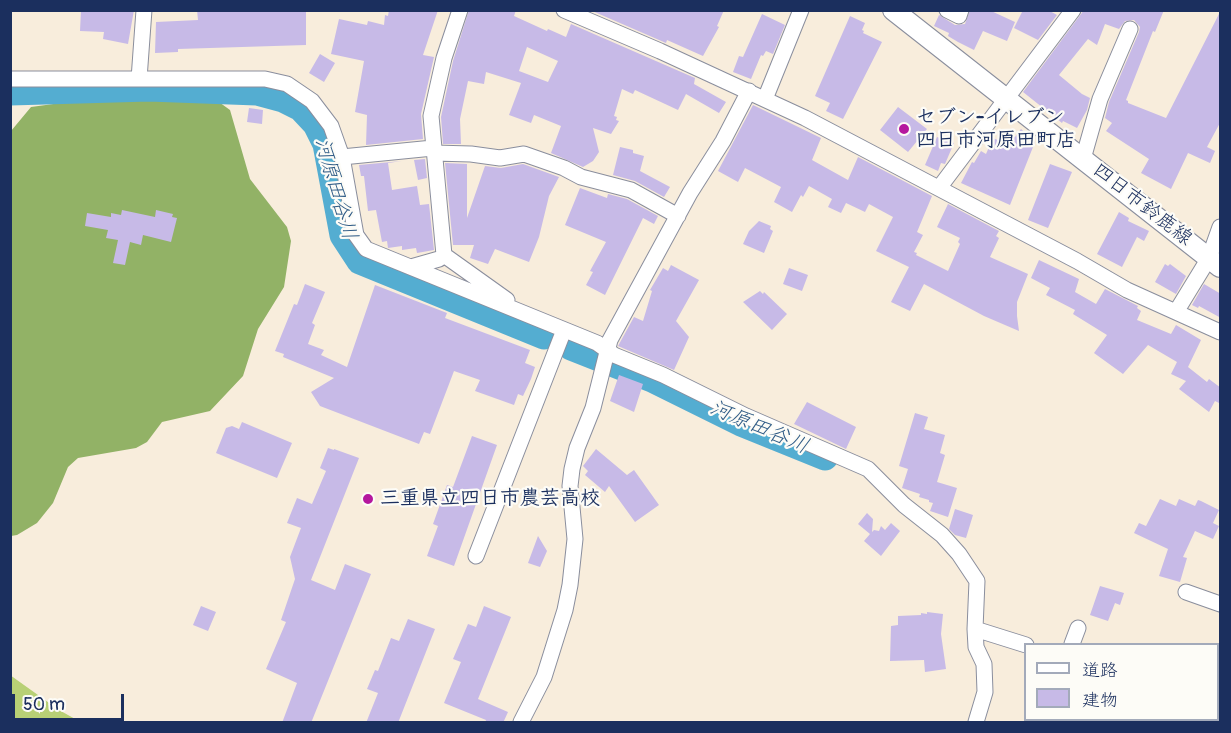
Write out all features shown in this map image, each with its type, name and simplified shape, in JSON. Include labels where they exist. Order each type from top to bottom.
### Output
[{"type":"main road","name":"四日市鈴鹿線","points":[[906,14],[1008,99],[1215,262]]},
{"type":"street","points":[[140,79],[144,10]]},
{"type":"street","points":[[460,10],[437,86],[431,116],[444,255],[466,273],[533,317]]},
{"type":"street","points":[[765,99],[801,10]]},
{"type":"street","points":[[947,10],[959,16],[961,10]]},
{"type":"street","points":[[939,188],[1073,10]]},
{"type":"street","points":[[565,11],[749,91],[939,188],[1127,290],[1221,332]]},
{"type":"street","points":[[1083,159],[1100,99],[1130,29]]},
{"type":"street","points":[[10,79],[265,79],[287,84],[312,101],[331,126],[342,157],[356,235],[366,249],[564,330],[606,357],[614,355],[663,375],[746,416],[868,469],[904,505],[942,536],[964,561],[977,581],[976,647],[984,664],[985,692],[976,723]]},
{"type":"street","points":[[521,723],[544,677],[565,610],[575,538],[570,486],[572,469],[577,448],[593,408],[610,340],[749,91]]},
{"type":"street","points":[[342,157],[433,151],[500,158],[524,154],[564,168],[581,177],[631,190],[678,216]]},
{"type":"street","points":[[1176,312],[1215,262],[1221,227]]},
{"type":"street","points":[[411,267],[439,259],[444,255]]},
{"type":"street","points":[[476,556],[564,330]]},
{"type":"street","points":[[1186,592],[1221,604]]},
{"type":"street","points":[[1073,643],[1078,628]]},
{"type":"street","points":[[975,629],[1024,644]]},
{"type":"green space","points":[[180,87],[212,97],[230,110],[250,179],[287,227],[291,241],[284,287],[258,329],[243,376],[210,411],[162,422],[147,442],[136,448],[78,458],[68,467],[53,503],[37,523],[11,536],[11,131],[31,107]]},
{"type":"green space","points":[[10,675],[77,720],[75,722],[11,722]]},
{"type":"building","points":[[81,10],[134,10],[128,44],[103,39],[104,32],[80,31]]},
{"type":"building","points":[[197,10],[306,10],[306,45],[178,49],[178,52],[155,53],[156,22],[198,20]]},
{"type":"building","points":[[389,10],[438,10],[423,55],[434,57],[421,114],[423,139],[366,145],[367,115],[355,112],[364,61],[331,54],[339,19],[367,25],[368,21],[384,25],[385,15],[388,16]]},
{"type":"building","points":[[469,10],[516,10],[514,16],[547,31],[548,29],[566,37],[571,24],[695,78],[694,84],[726,102],[719,113],[686,94],[678,110],[635,90],[633,94],[622,89],[614,116],[619,121],[611,134],[593,128],[599,152],[593,161],[583,167],[551,153],[561,126],[534,115],[531,123],[509,115],[521,83],[486,72],[484,84],[468,81],[460,119],[461,144],[443,144],[441,117],[453,61]],"holes":[[[527,47],[558,61],[548,82],[519,71]]]},
{"type":"building","points":[[590,10],[724,10],[717,26],[719,27],[703,56],[667,40],[666,43]]},
{"type":"building","points":[[970,10],[989,10],[1015,22],[1007,41],[983,31],[974,50],[934,26],[939,15],[955,25],[965,24]]},
{"type":"building","points":[[1023,10],[1048,10],[1057,15],[1038,40],[1014,28]]},
{"type":"building","points":[[1084,10],[1164,10],[1155,32],[1153,31],[1126,100],[1128,103],[1166,118],[1221,10],[1221,121],[1207,147],[1215,151],[1210,163],[1188,153],[1171,189],[1141,173],[1149,159],[1106,131],[1112,123],[1105,118],[1109,102],[1139,32],[1140,27],[1134,20],[1125,21],[1119,29],[1105,24],[1097,45],[1088,39],[1059,75],[1090,98],[1087,110],[1077,128],[1063,121],[1062,123],[1023,92]]},
{"type":"building","points":[[762,14],[785,25],[773,54],[766,51],[763,56],[761,55],[751,79],[733,72],[739,56],[743,57]]},
{"type":"building","points":[[850,16],[865,23],[863,33],[882,42],[843,119],[826,111],[830,103],[815,96]]},
{"type":"building","points":[[320,54],[335,63],[324,82],[309,73]]},
{"type":"building","points":[[753,105],[821,138],[812,160],[848,180],[858,157],[932,196],[917,232],[923,235],[914,252],[917,253],[916,255],[948,271],[960,244],[958,242],[960,238],[937,227],[948,204],[999,231],[996,236],[999,238],[990,257],[1028,274],[1017,302],[1019,331],[984,316],[924,284],[910,311],[891,302],[909,267],[876,251],[893,217],[869,204],[865,212],[846,203],[841,213],[828,207],[832,199],[809,186],[792,212],[774,202],[781,187],[745,168],[738,182],[718,171]]},
{"type":"building","name":"セブン-イレブン 四日市河原田町店","points":[[898,107],[927,129],[908,152],[880,130]]},
{"type":"building","points":[[249,108],[263,110],[262,124],[247,122]]},
{"type":"building","points":[[1021,129],[1035,142],[1010,205],[961,183],[972,162],[974,163],[981,151],[986,154],[993,138],[1009,145],[1012,136],[1015,137]]},
{"type":"building","points":[[937,137],[954,143],[945,164],[941,163],[938,171],[925,165]]},
{"type":"building","points":[[620,147],[644,156],[640,171],[670,187],[664,197],[635,181],[613,175]]},
{"type":"building","points":[[425,159],[427,178],[418,180],[414,160]]},
{"type":"building","points":[[402,161],[388,163],[392,190],[417,186],[420,205],[429,204],[434,250],[417,253],[416,248],[402,250],[402,246],[388,248],[387,241],[382,242],[376,210],[368,211],[364,176],[361,176],[359,165]]},
{"type":"building","points":[[445,163],[467,164],[467,218],[485,166],[501,168],[523,164],[559,177],[549,196],[539,237],[529,262],[495,249],[488,264],[470,258],[474,245],[453,245]]},
{"type":"building","points":[[1050,164],[1072,172],[1048,228],[1028,220]]},
{"type":"building","points":[[580,188],[607,198],[608,194],[627,199],[658,216],[654,224],[643,218],[605,295],[586,285],[593,272],[590,271],[606,242],[565,225]]},
{"type":"building","points":[[122,210],[155,217],[156,210],[173,214],[172,217],[177,218],[171,242],[143,235],[141,245],[130,242],[125,265],[113,263],[118,240],[106,238],[108,230],[85,226],[87,213],[111,217],[111,213],[121,215]]},
{"type":"building","points":[[1119,212],[1129,218],[1128,221],[1149,231],[1144,241],[1137,237],[1122,267],[1097,254]]},
{"type":"building","points":[[759,221],[771,226],[770,229],[773,231],[764,253],[743,244],[749,231]]},
{"type":"building","points":[[1039,260],[1079,279],[1075,292],[1096,304],[1105,289],[1138,306],[1137,308],[1141,311],[1137,320],[1171,334],[1176,325],[1201,340],[1188,367],[1207,382],[1209,379],[1221,388],[1221,404],[1215,401],[1209,412],[1179,389],[1186,381],[1171,374],[1177,362],[1148,345],[1123,374],[1094,353],[1107,335],[1073,314],[1075,310],[1046,295],[1050,288],[1031,278]]},
{"type":"building","points":[[1165,264],[1168,266],[1170,264],[1186,276],[1176,294],[1155,282]]},
{"type":"building","points":[[671,265],[699,280],[676,321],[689,337],[674,370],[618,346],[634,317],[643,321],[652,291],[650,290],[663,268],[668,271]]},
{"type":"building","points":[[789,268],[808,275],[802,291],[783,284]]},
{"type":"building","points":[[305,284],[325,292],[312,323],[315,325],[308,344],[324,350],[321,355],[347,367],[375,285],[447,313],[445,318],[530,350],[525,363],[535,367],[531,379],[523,396],[518,394],[514,405],[475,391],[480,380],[454,371],[430,434],[424,432],[419,444],[320,406],[311,392],[334,378],[283,357],[284,354],[275,351],[294,304],[297,305]]},
{"type":"building","points":[[1204,284],[1221,294],[1221,318],[1199,306],[1198,308],[1192,305]]},
{"type":"building","points":[[760,291],[763,294],[764,292],[787,314],[772,330],[743,302]]},
{"type":"building","points":[[619,375],[643,384],[634,412],[610,401]]},
{"type":"building","points":[[807,402],[856,427],[846,449],[794,424]]},
{"type":"building","points":[[915,413],[928,417],[924,429],[945,435],[940,453],[945,455],[937,482],[957,488],[948,517],[930,511],[933,503],[919,497],[920,494],[902,488],[908,469],[899,466]]},
{"type":"building","points":[[242,422],[292,443],[277,478],[216,453],[226,428],[232,426],[239,429]]},
{"type":"building","points":[[472,436],[497,445],[454,566],[427,556],[438,526],[433,524],[447,485],[453,487]]},
{"type":"building","points":[[328,448],[359,458],[311,580],[335,590],[345,564],[371,574],[311,723],[282,723],[297,683],[266,669],[286,622],[281,620],[295,579],[290,557],[301,528],[287,523],[297,498],[312,504],[326,471],[320,468]]},
{"type":"building","points":[[596,449],[627,475],[634,470],[659,505],[635,522],[609,486],[605,492],[585,475],[588,471],[583,466]]},
{"type":"building","points":[[1160,499],[1176,506],[1179,499],[1195,506],[1198,500],[1219,510],[1213,523],[1219,526],[1213,539],[1195,531],[1183,557],[1187,558],[1180,582],[1159,576],[1168,549],[1134,533],[1139,523],[1146,526]]},
{"type":"building","points":[[955,509],[973,515],[966,538],[955,535],[949,529]]},
{"type":"building","points":[[867,513],[873,519],[872,532],[879,531],[881,526],[885,530],[891,523],[900,531],[881,556],[864,541],[870,534],[858,524]]},
{"type":"building","points":[[538,536],[547,551],[540,567],[528,563]]},
{"type":"building","points":[[1100,586],[1124,593],[1120,605],[1115,603],[1108,621],[1090,615]]},
{"type":"building","points":[[201,606],[216,612],[208,631],[193,625]]},
{"type":"building","points":[[484,606],[511,617],[478,699],[508,712],[503,723],[485,723],[486,720],[444,703],[461,662],[453,659],[468,624],[476,627]]},
{"type":"building","points":[[927,612],[943,614],[941,634],[946,669],[925,672],[924,660],[890,661],[891,626],[898,625],[898,616],[921,615]]},
{"type":"building","points":[[408,619],[435,629],[398,723],[366,723],[378,693],[367,689],[375,670],[378,671],[391,638],[399,641]]},
{"type":"waterway","name":"河原田谷川","points":[[10,92],[149,88],[257,92],[283,99],[301,108],[316,124],[326,144],[343,235],[360,261],[544,336]]},
{"type":"waterway","name":"河原田谷川","points":[[571,347],[652,379],[741,423],[825,457]]},
{"type":"place","name":"セブン-イレブン 四日市河原田町店","points":[[904,129]]},
{"type":"place","name":"三重県立四日市農芸高校","points":[[368,499]]}]
